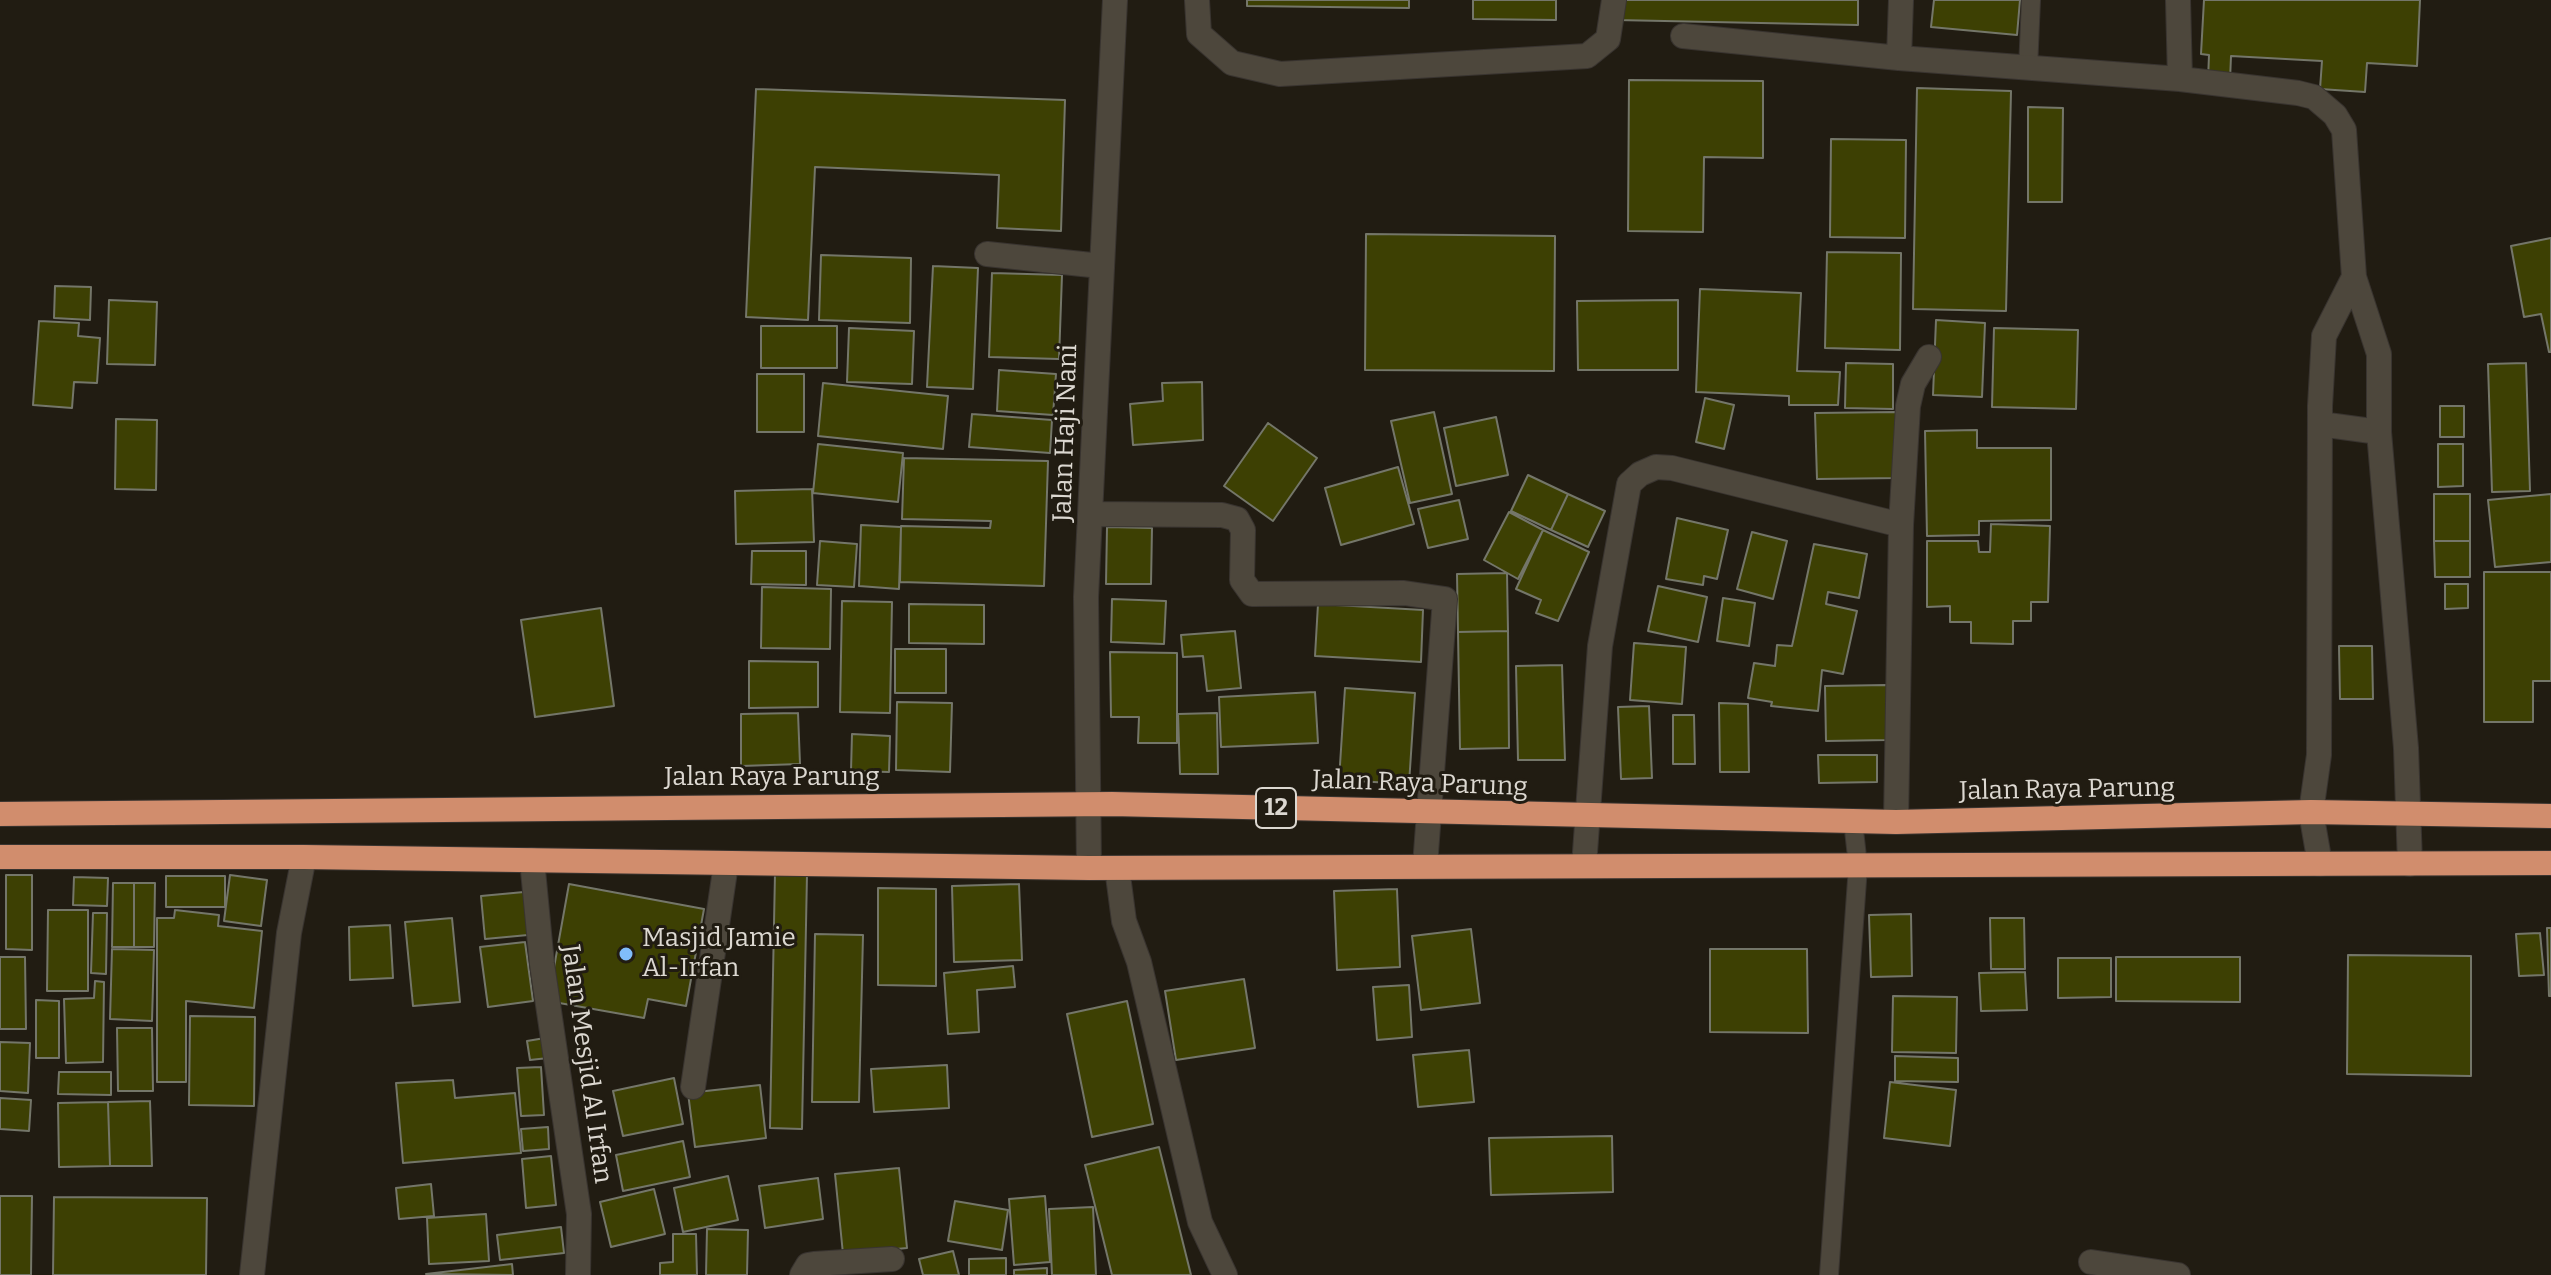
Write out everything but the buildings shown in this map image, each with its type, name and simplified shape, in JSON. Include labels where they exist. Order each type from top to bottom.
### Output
[{"type":"highway","name":"Jalan Raya Parung","points":[[0,814],[1087,805],[1896,822],[2311,812],[2551,816]]},
{"type":"highway","points":[[0,857],[304,857],[1089,868],[2551,863]]},
{"type":"street","name":"Jalan Haji Nani","points":[[1089,868],[1086,597],[1115,0]]},
{"type":"street","points":[[1197,0],[1199,34],[1232,63],[1280,74],[1587,56],[1608,39],[1614,0]]},
{"type":"street","points":[[1899,58],[1901,0]]},
{"type":"street","points":[[2178,0],[2180,79]]},
{"type":"street","points":[[1683,36],[1899,58],[2180,79],[2298,93],[2314,97],[2335,115],[2344,130],[2354,277],[2379,354],[2379,432],[2410,864]]},
{"type":"street","points":[[987,254],[1101,266]]},
{"type":"street","points":[[2320,864],[2311,812],[2319,755],[2320,424],[2324,336],[2354,277]]},
{"type":"street","points":[[1896,822],[1901,525],[1908,406],[1913,384],[1929,357]]},
{"type":"street","points":[[2320,424],[2379,432]]},
{"type":"street","points":[[1584,866],[1600,646],[1629,484],[1640,474],[1656,467],[1672,468],[1901,525]]},
{"type":"street","points":[[1092,514],[1222,515],[1237,519],[1243,530],[1242,580],[1252,594],[1404,593],[1445,599],[1425,866]]},
{"type":"street","points":[[252,1275],[289,933],[304,857]]},
{"type":"street","name":"Jalan Mesjid Al Irfan","points":[[532,860],[546,999],[563,1091],[579,1214],[578,1275]]},
{"type":"street","points":[[693,1087],[726,864]]},
{"type":"street","points":[[1117,868],[1124,921],[1139,962],[1200,1222],[1225,1275]]},
{"type":"street","points":[[802,1275],[808,1265],[892,1259]]},
{"type":"street","points":[[2091,1262],[2178,1275]]},
{"type":"lane","points":[[2028,69],[2031,0]]},
{"type":"lane","points":[[1829,1275],[1858,866],[1853,821]]},
{"type":"place","name":"Masjid Jamie Al-Irfan","points":[[626,954]]}]
